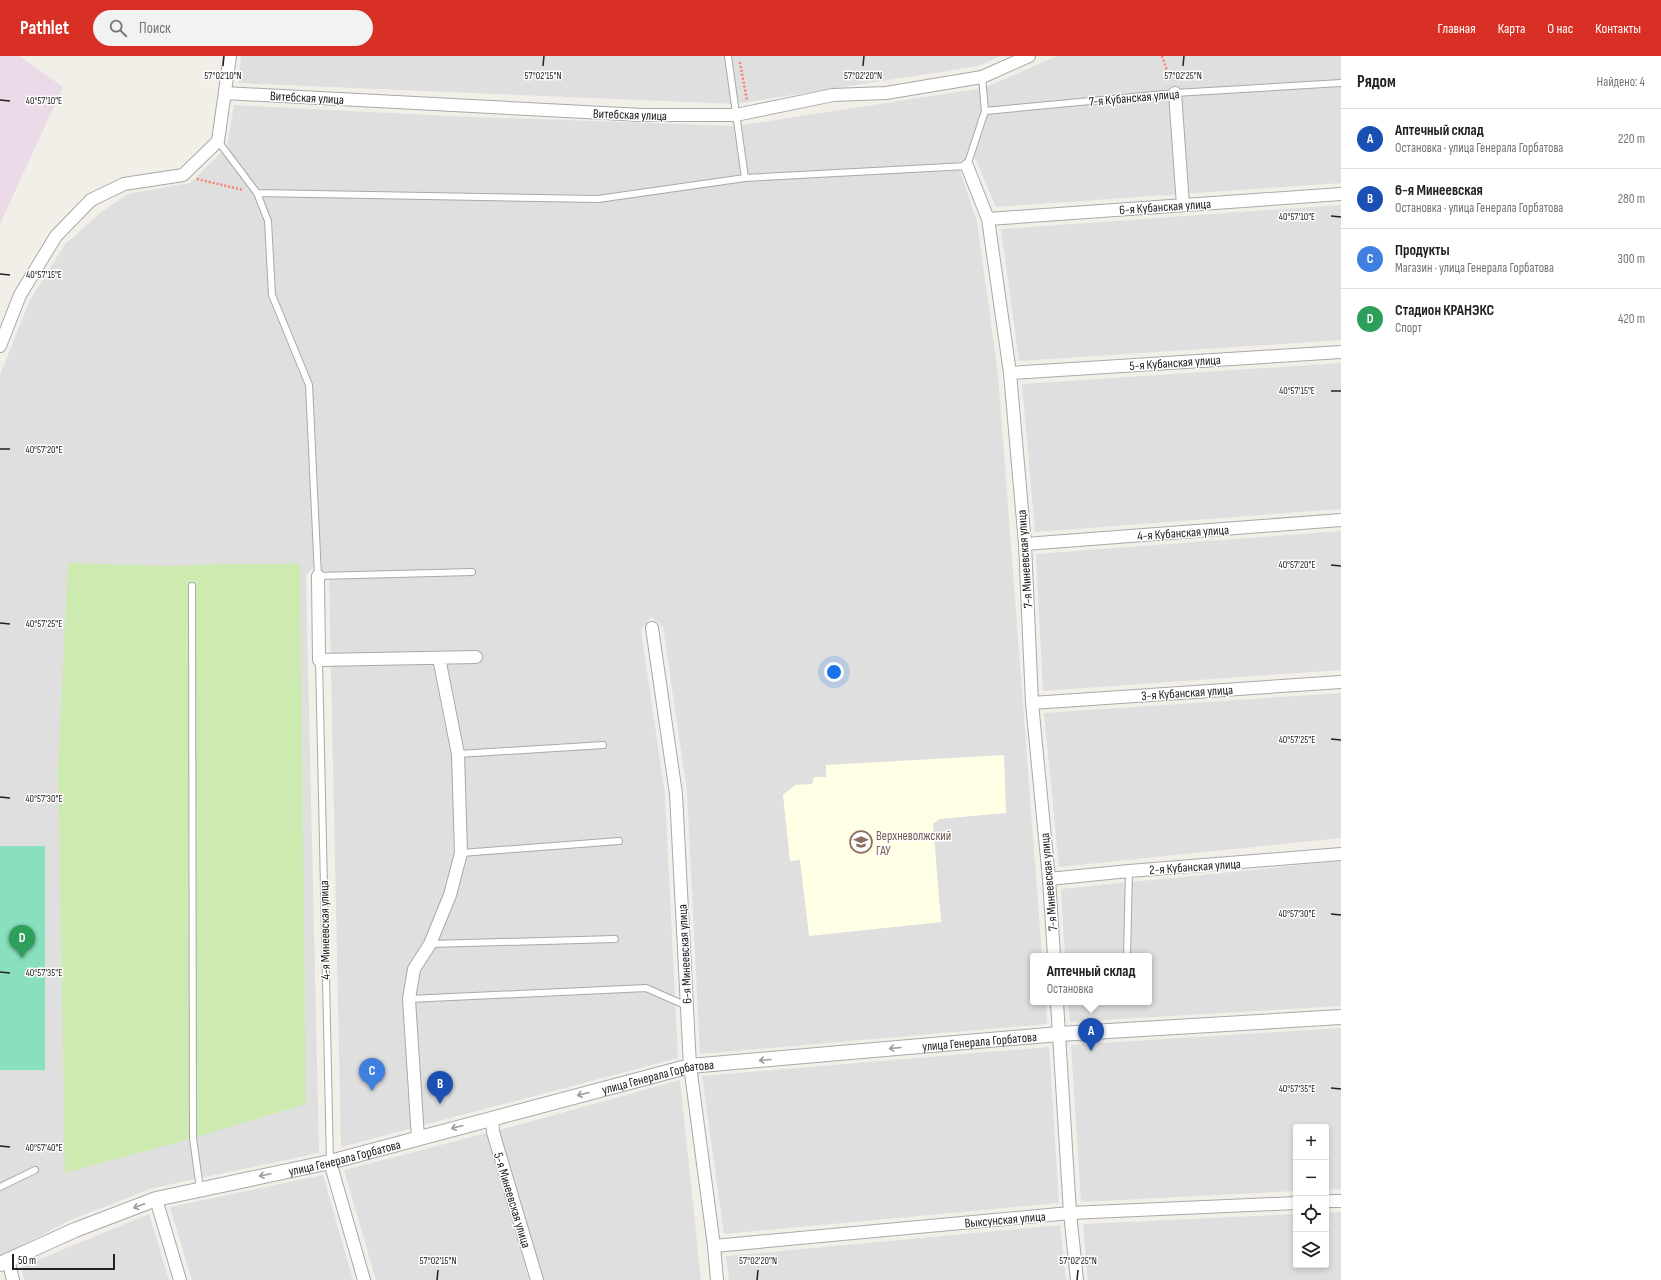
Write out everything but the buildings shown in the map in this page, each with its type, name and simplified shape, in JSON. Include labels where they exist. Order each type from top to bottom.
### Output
[{"type":"street","points":[[0,346],[20,295],[56,236],[91,200],[124,184],[183,175],[218,141],[230,56]]},
{"type":"street","name":"Витебская улица","points":[[225,93],[642,115],[736,115],[833,95],[886,93],[982,77],[1029,56]]},
{"type":"street","points":[[1176,93],[1183,205]]},
{"type":"street","name":"7-я Минеевская улица","points":[[967,166],[988,219],[1010,373],[1025,544],[1032,703],[1049,879],[1054,953]]},
{"type":"street","name":"6-я Кубанская улица","points":[[988,219],[1341,194]]},
{"type":"street","name":"5-я Кубанская улица","points":[[1010,373],[1341,352]]},
{"type":"street","name":"4-я Кубанская улица","points":[[1025,544],[1341,520]]},
{"type":"street","name":"4-я Минеевская улица","points":[[318,576],[319,660]]},
{"type":"street","name":"6-я Минеевская улица","points":[[652,628],[676,794],[690,1066],[714,1246],[717,1280]]},
{"type":"street","points":[[319,660],[476,657]]},
{"type":"street","points":[[418,1138],[409,999],[414,968],[430,944],[450,895],[461,853],[458,754],[439,658]]},
{"type":"street","name":"3-я Кубанская улица","points":[[1032,703],[1341,682]]},
{"type":"street","name":"2-я Кубанская улица","points":[[1049,879],[1341,854]]},
{"type":"street","points":[[1057,1005],[1070,1213],[1077,1280]]},
{"type":"street","name":"улица Генерала Горбатова","points":[[4,1262],[75,1230],[156,1199],[330,1162],[690,1066],[1059,1034],[1341,1017]]},
{"type":"street","name":"5-я Минеевская улица","points":[[492,1118],[493,1132],[537,1280]]},
{"type":"street","name":"4-я Минеевская улица","points":[[330,1162],[364,1280]]},
{"type":"street","points":[[156,1199],[180,1280]]},
{"type":"street","points":[[1329,1201],[1341,1201]]},
{"type":"street","name":"Выксунская улица","points":[[714,1246],[1070,1213],[1293,1203]]},
{"type":"street","points":[[4,1262],[13,1280]]},
{"type":"lane","points":[[728,56],[745,178]]},
{"type":"lane","points":[[257,193],[598,198],[745,178],[967,166],[986,111],[982,77]]},
{"type":"lane","name":"7-я Кубанская улица","points":[[986,111],[1176,93],[1341,83]]},
{"type":"lane","points":[[218,141],[257,193],[268,221],[272,295],[309,385],[318,576],[472,572]]},
{"type":"lane","points":[[192,586],[193,1138],[200,1189]]},
{"type":"lane","name":"4-я Минеевская улица","points":[[319,660],[330,1162]]},
{"type":"lane","points":[[458,754],[603,745]]},
{"type":"lane","points":[[461,853],[619,841]]},
{"type":"lane","points":[[1127,953],[1129,871]]},
{"type":"lane","points":[[430,944],[614,939]]},
{"type":"lane","points":[[409,999],[646,988],[686,1006]]},
{"type":"lane","points":[[0,1187],[36,1170]]},
{"type":"path","points":[[739,56],[748,112]]},
{"type":"path","points":[[1162,56],[1176,93]]},
{"type":"path","points":[[183,175],[257,193]]},
{"type":"shaded area","points":[[0,56],[20,56],[63,87],[0,224]]},
{"type":"shaded area","points":[[241,56],[1001,56],[978,66],[735,104],[238,83]]},
{"type":"shaded area","points":[[1057,56],[1341,56],[1341,183],[996,207],[975,158],[957,162],[977,222],[998,374],[1042,953],[1030,953],[1030,1005],[1046,1005],[1047,1024],[700,1054],[687,792],[663,627],[651,617],[641,630],[665,795],[678,1058],[341,1147],[329,576],[315,565],[306,576],[319,1153],[153,1188],[70,1220],[0,1257],[0,375],[30,300],[65,244],[103,211],[128,194],[190,183],[227,147],[234,105],[448,116],[736,126],[984,88]]},
{"type":"shaded area","points":[[1341,205],[1341,340],[1019,361],[1001,229]]},
{"type":"shaded area","points":[[1341,363],[1341,509],[1035,532],[1022,384]]},
{"type":"shaded area","points":[[1341,531],[1341,670],[1043,691],[1036,554]]},
{"type":"shaded area","points":[[1341,693],[1341,838],[1059,867],[1044,713]]},
{"type":"shaded area","name":"Верхневолжский ГАУ","points":[[1004,755],[1006,813],[939,819],[933,824],[941,922],[809,936],[800,860],[790,861],[783,795],[795,785],[812,784],[814,777],[826,777],[826,765]]},
{"type":"shaded area","points":[[1341,861],[1341,1006],[1070,1022],[1068,1005],[1152,1005],[1152,953],[1065,953],[1061,889]]},
{"type":"shaded area","points":[[1341,1028],[1341,1189],[1329,1190],[1329,1124],[1293,1124],[1293,1191],[1081,1202],[1071,1045]]},
{"type":"shaded area","points":[[1049,1047],[1059,1203],[724,1234],[702,1076]]},
{"type":"shaded area","points":[[680,1080],[701,1280],[540,1280],[493,1132]]},
{"type":"shaded area","points":[[487,1133],[529,1280],[376,1280],[344,1170]]},
{"type":"shaded area","points":[[323,1175],[353,1280],[192,1280],[170,1207]]},
{"type":"shaded area","points":[[1341,1212],[1341,1280],[1088,1280],[1083,1224],[1293,1214],[1293,1268],[1329,1268],[1329,1213]]},
{"type":"shaded area","points":[[149,1214],[169,1280],[24,1280],[21,1267]]},
{"type":"shaded area","points":[[1060,1225],[1066,1280],[729,1280],[726,1256]]},
{"type":"green space","points":[[68,563],[169,566],[300,564],[306,1104],[193,1138],[65,1173],[58,770]]},
{"type":"green space","points":[[0,846],[45,846],[45,1070],[0,1070]]},
{"type":"place","name":"Верхневолжский ГАУ","points":[[861,842]]},
{"type":"place","name":"Стадион КРАНЭКС","points":[[22,958]]},
{"type":"place","name":"Аптечный склад","points":[[1091,1051]]},
{"type":"place","name":"Продукты","points":[[372,1091]]},
{"type":"place","name":"6-я Минеевская","points":[[440,1104]]}]
